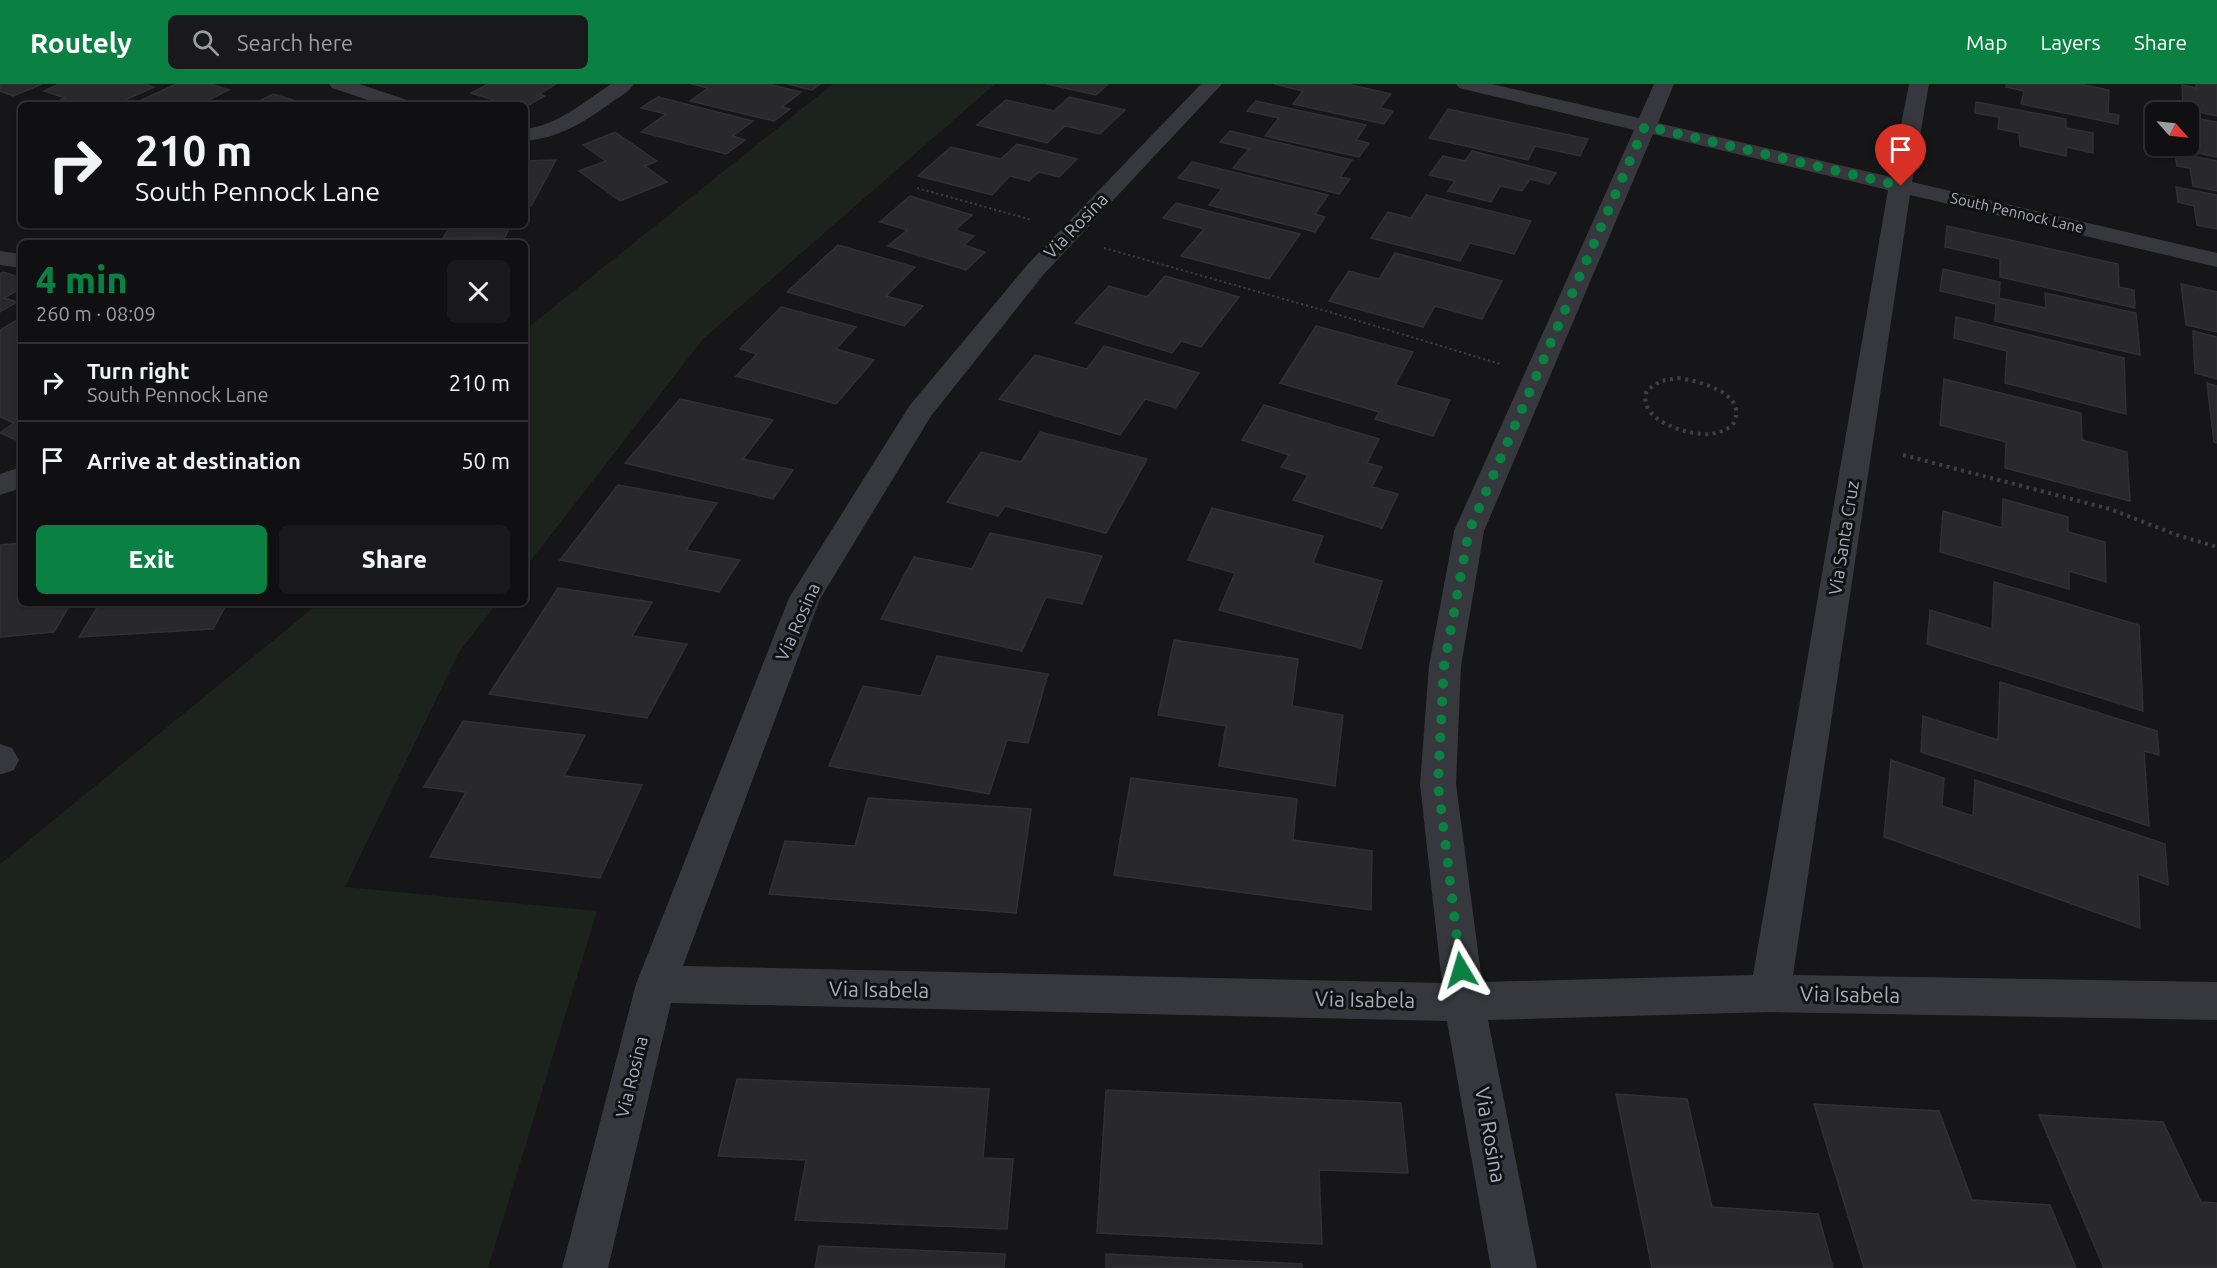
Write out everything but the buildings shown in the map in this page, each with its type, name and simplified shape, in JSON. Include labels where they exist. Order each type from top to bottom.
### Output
[{"type":"street","points":[[339,84],[394,102]]},
{"type":"street","points":[[528,135],[566,123],[624,84]]},
{"type":"street","name":"Via Rosina","points":[[585,1268],[656,984],[805,598],[920,411],[1036,269],[1212,84]]},
{"type":"street","name":"South Pennock Lane","points":[[1466,84],[2217,260]]},
{"type":"street","points":[[1464,1002],[1438,784],[1444,666],[1469,531],[1664,84]]},
{"type":"street","name":"Via Santa Cruz","points":[[1770,993],[1919,84]]},
{"type":"street","points":[[0,258],[18,261]]},
{"type":"street","points":[[0,485],[18,478]]},
{"type":"street","name":"Via Isabela","points":[[656,984],[1464,1002],[1770,993],[2217,1001]]},
{"type":"street","name":"Via Rosina","points":[[1464,1002],[1514,1268]]},
{"type":"path","points":[[917,188],[1034,221]]},
{"type":"path","points":[[1101,247],[1326,310],[1503,365]]},
{"type":"path","points":[[1678,378],[1693,380],[1714,387],[1730,399],[1736,408],[1736,417],[1732,425],[1723,431],[1695,434],[1673,428],[1655,417],[1647,407],[1644,398],[1647,390],[1654,383],[1678,378]]},
{"type":"path","points":[[1903,454],[2110,509],[2177,536],[2217,547]]},
{"type":"shaded area","points":[[833,84],[995,84],[703,339],[528,564],[528,328]]},
{"type":"shaded area","points":[[315,606],[495,606],[459,652],[345,887],[597,911],[488,1268],[0,1268],[0,864]]},
{"type":"route","points":[[1461,970],[1438,784],[1444,666],[1469,531],[1645,126],[1901,186]]}]
